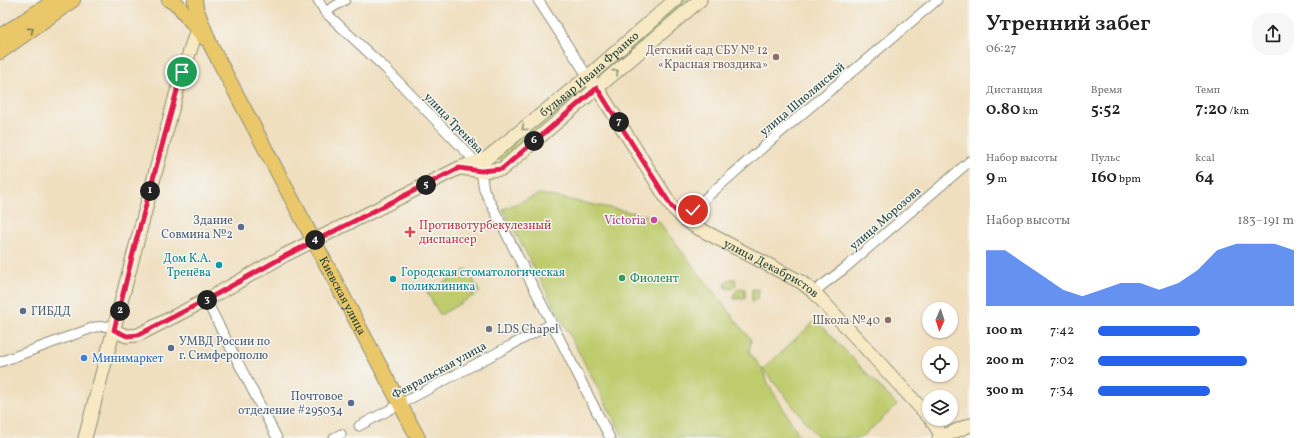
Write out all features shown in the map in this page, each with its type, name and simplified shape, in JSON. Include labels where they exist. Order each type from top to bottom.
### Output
[{"type":"main road","points":[[0,36],[56,0]]},
{"type":"main road","points":[[0,52],[73,0]]},
{"type":"main road","name":"Киевская улица","points":[[170,0],[178,5],[212,46]]},
{"type":"main road","name":"Киевская улица","points":[[195,0],[196,8],[212,46],[418,438]]},
{"type":"street","name":"улица Тренёва","points":[[318,0],[325,12],[386,69],[478,167],[484,190],[610,438]]},
{"type":"street","points":[[325,12],[345,0]]},
{"type":"street","name":"улица Декабристов","points":[[538,0],[588,77],[597,88],[672,207],[694,226],[801,282],[815,293],[922,409]]},
{"type":"street","name":"бульвар Ивана Франко","points":[[478,167],[487,158],[588,77],[675,0]]},
{"type":"street","name":"бульвар Ивана Франко","points":[[114,330],[134,337],[206,300],[315,240],[459,168],[478,167],[502,169],[700,0]]},
{"type":"street","name":"улица Шполянской","points":[[683,218],[776,136],[938,0]]},
{"type":"street","points":[[85,438],[180,79],[197,29]]},
{"type":"street","name":"улица Морозова","points":[[815,293],[820,287],[845,268],[970,161]]},
{"type":"street","points":[[206,300],[278,438]]},
{"type":"street","name":"Февральская улица","points":[[359,426],[551,324]]},
{"type":"street","points":[[0,362],[95,328],[110,326],[114,330]]},
{"type":"street","name":"улица Декабристов","points":[[935,426],[941,437]]},
{"type":"street","points":[[941,437],[970,426]]},
{"type":"green space","points":[[680,0],[694,0],[596,84],[591,78]]},
{"type":"green space","points":[[588,81],[593,87],[503,164],[496,155]]},
{"type":"green space","name":"Фиолент","points":[[540,194],[655,217],[751,340],[749,352],[762,369],[769,385],[801,438],[624,438],[503,209]]},
{"type":"green space","points":[[467,269],[480,292],[440,315],[427,292]]},
{"type":"green space","points":[[729,279],[735,279],[736,285],[732,289],[725,288],[726,282]]},
{"type":"green space","points":[[739,288],[745,289],[745,299],[734,299],[734,293]]},
{"type":"green space","points":[[752,289],[759,290],[758,298],[752,302]]},
{"type":"green space","points":[[816,320],[897,405],[861,438],[819,438],[763,369]]},
{"type":"place","name":"Детский сад СБУ № 12 «Красная гвоздика»","points":[[776,57]]},
{"type":"place","name":"Victoria","points":[[654,220]]},
{"type":"place","name":"Здание Совмина №2","points":[[241,227]]},
{"type":"place","name":"Противотурбекулезный диспансер","points":[[410,232]]},
{"type":"place","name":"Дом К.А. Тренёва","points":[[219,265]]},
{"type":"place","name":"Фиолент","points":[[622,278]]},
{"type":"place","name":"Городская стоматологическая поликлиника","points":[[393,279]]},
{"type":"place","name":"ГИБДД","points":[[23,311]]},
{"type":"place","name":"Школа №40","points":[[888,320]]},
{"type":"place","name":"LDS Chapel","points":[[489,329]]},
{"type":"place","name":"УМВД России по г. Симферополю","points":[[171,348]]},
{"type":"place","name":"Минимаркет","points":[[84,358]]},
{"type":"place","name":"Почтовое отделение #295034","points":[[351,403]]},
{"type":"route","points":[[182,72],[135,245],[119,315],[114,330],[127,336],[134,337],[138,335],[206,300],[285,256],[459,168],[481,171],[497,171],[502,169],[597,88],[672,207],[683,218],[693,210]]}]
